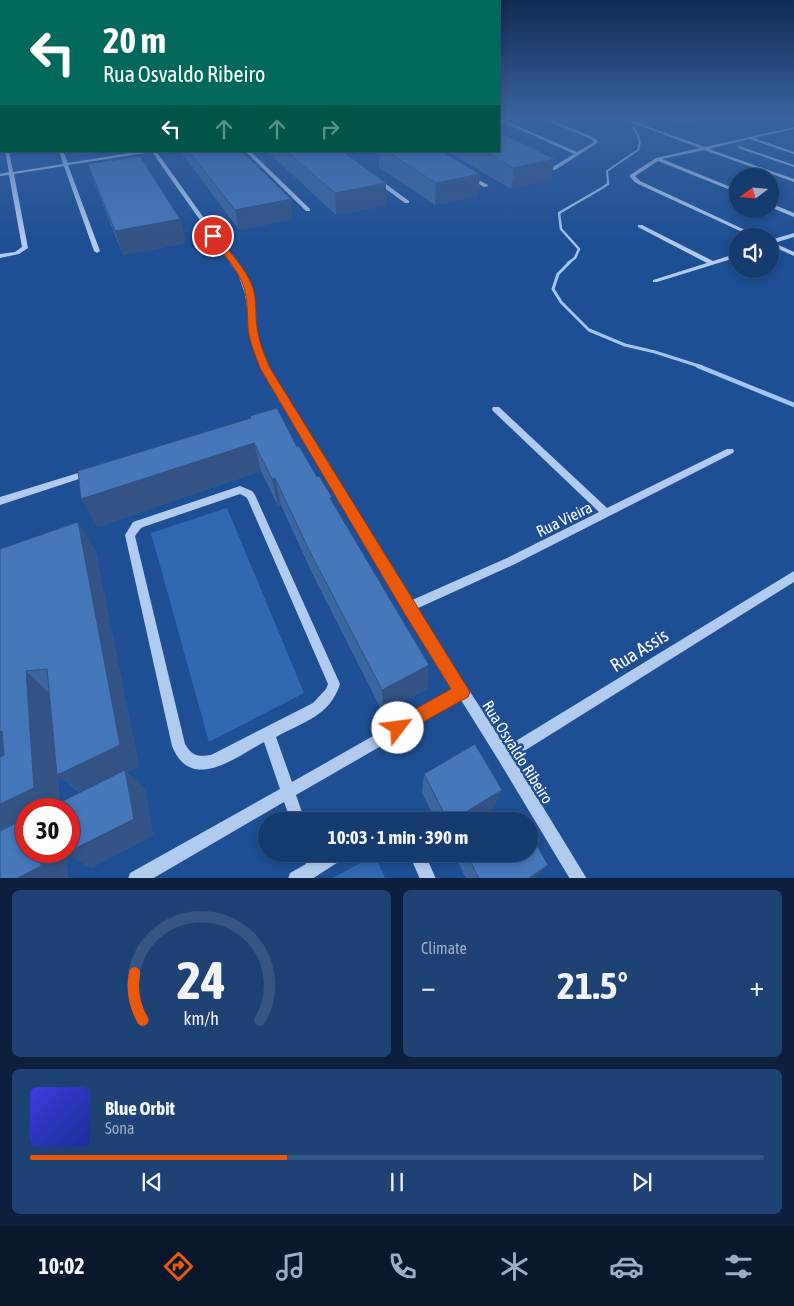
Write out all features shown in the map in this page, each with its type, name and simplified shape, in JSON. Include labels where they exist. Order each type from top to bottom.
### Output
[{"type":"street","points":[[0,256],[25,248],[8,158]]},
{"type":"street","points":[[63,158],[97,251]]},
{"type":"street","points":[[0,175],[106,158]]},
{"type":"street","name":"Rua Osvaldo Ribeiro","points":[[157,158],[241,274],[248,287],[252,304],[252,326],[256,347],[284,407],[579,878]]},
{"type":"street","points":[[254,158],[308,210]]},
{"type":"street","points":[[552,169],[570,158]]},
{"type":"street","points":[[662,158],[632,177],[638,182],[737,228]]},
{"type":"street","points":[[731,158],[794,181]]},
{"type":"street","points":[[772,158],[794,166]]},
{"type":"street","points":[[658,159],[729,188]]},
{"type":"street","points":[[544,164],[562,173]]},
{"type":"street","points":[[368,174],[407,202]]},
{"type":"street","points":[[469,176],[486,186]]},
{"type":"street","points":[[779,209],[794,215]]},
{"type":"street","points":[[640,226],[712,263]]},
{"type":"street","points":[[779,240],[794,235]]},
{"type":"street","points":[[779,247],[794,254]]},
{"type":"street","points":[[655,281],[729,258]]},
{"type":"street","points":[[496,409],[607,514]]},
{"type":"street","name":"Rua Vieira","points":[[408,607],[511,561],[730,451]]},
{"type":"street","points":[[0,500],[94,471]]},
{"type":"street","points":[[234,491],[245,492],[252,498],[334,684],[331,693],[318,708],[268,734],[212,762],[202,764],[192,762],[184,757],[179,746],[130,540],[130,535],[137,525],[234,491]]},
{"type":"street","name":"Rua Assis","points":[[504,756],[794,576]]},
{"type":"street","points":[[136,878],[462,692]]},
{"type":"street","points":[[268,734],[295,812]]},
{"type":"street","points":[[296,878],[311,862]]},
{"type":"street","points":[[421,862],[428,878]]},
{"type":"shaded area","points":[[227,508],[304,693],[209,742],[151,533]]},
{"type":"shaded area","points":[[362,862],[378,862],[385,878],[333,878]]},
{"type":"building","points":[[127,158],[141,158],[180,219],[115,231],[88,164]]},
{"type":"building","points":[[194,158],[248,158],[291,199],[235,210]]},
{"type":"building","points":[[294,158],[352,158],[386,183],[335,193]]},
{"type":"building","points":[[397,158],[453,158],[480,174],[436,183]]},
{"type":"building","points":[[496,158],[555,159],[514,168]]},
{"type":"building","points":[[277,408],[297,447],[299,446],[317,477],[319,476],[332,497],[330,498],[429,665],[382,690],[308,548],[275,478],[272,479],[254,443],[81,499],[78,471],[251,418],[250,416]]},
{"type":"building","points":[[78,522],[120,745],[57,775],[47,669],[26,671],[34,788],[0,804],[0,757],[4,755],[2,731],[0,732],[0,549]]},
{"type":"building","points":[[475,744],[502,790],[466,812],[443,812],[424,774]]},
{"type":"building","points":[[125,770],[134,819],[80,846],[80,798],[69,798]]},
{"type":"building","points":[[15,824],[15,863],[41,863],[41,866],[18,878],[0,878],[0,831]]},
{"type":"building","points":[[538,848],[548,865],[529,878],[479,878],[471,862],[538,862]]},
{"type":"waterway","points":[[608,182],[607,171],[626,158]]},
{"type":"waterway","points":[[568,263],[575,258],[579,249],[561,229],[559,213],[602,188],[608,182]]},
{"type":"waterway","points":[[570,262],[558,274],[553,289],[561,302],[589,330],[625,345],[655,352],[702,367]]},
{"type":"waterway","points":[[698,366],[794,405]]},
{"type":"route","points":[[213,236],[241,274],[248,287],[252,304],[252,326],[256,347],[265,368],[408,607],[462,692],[398,728]]}]
